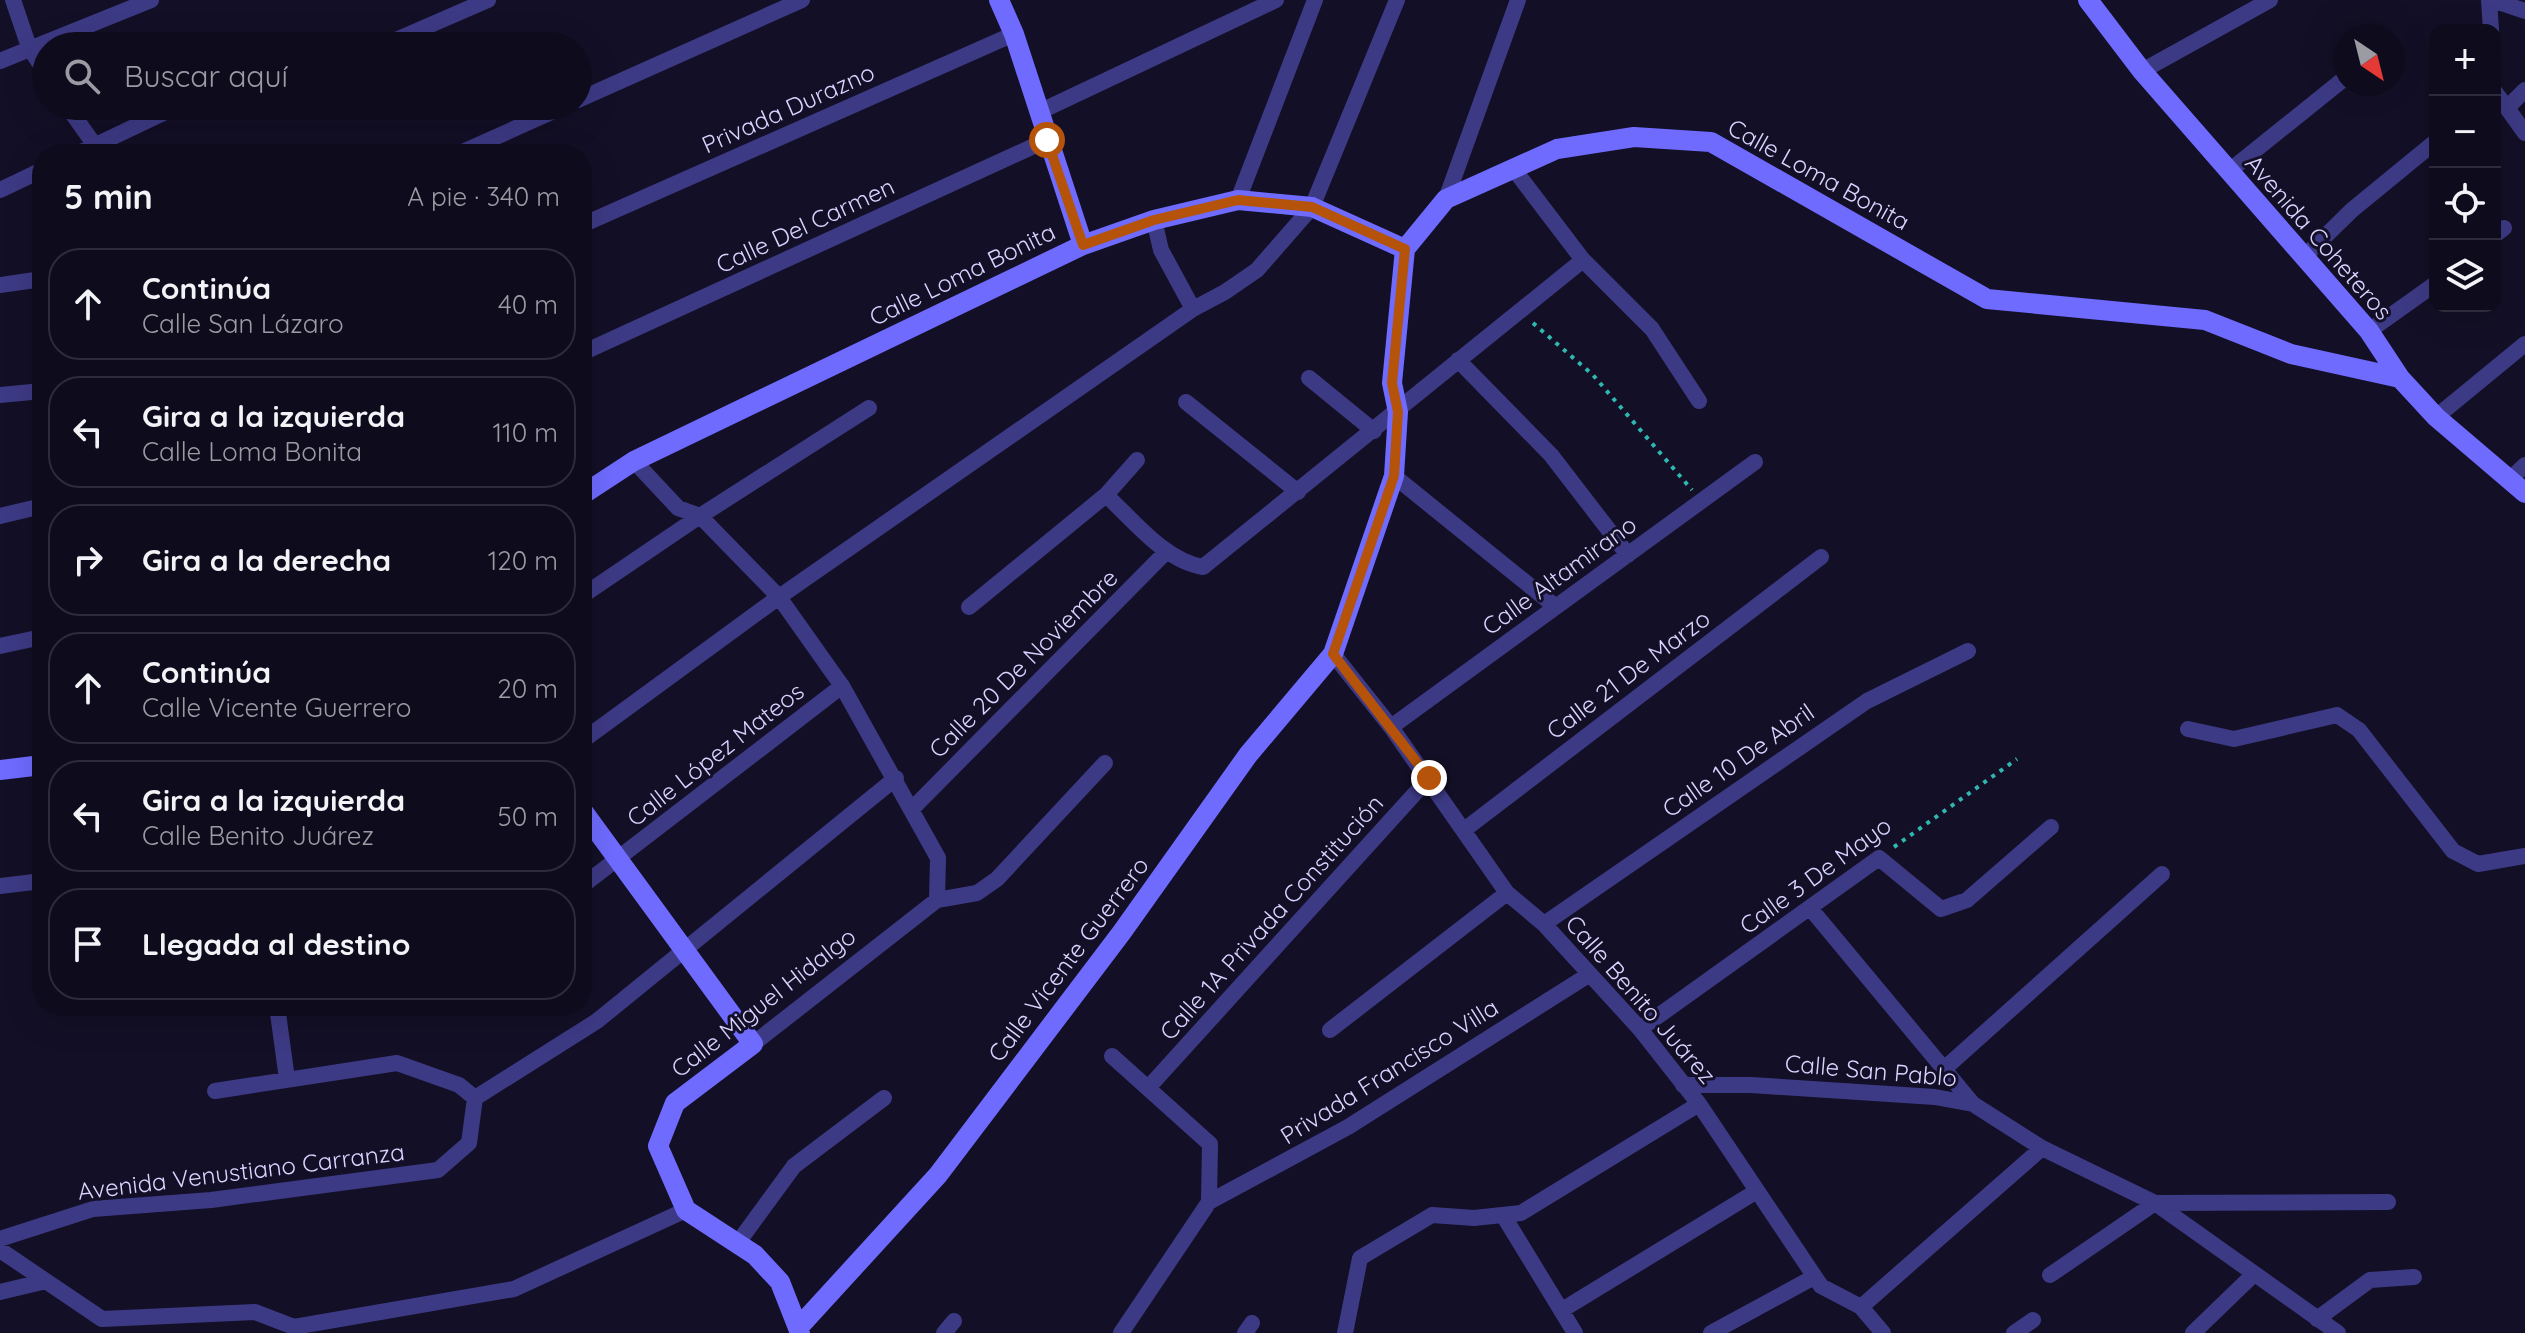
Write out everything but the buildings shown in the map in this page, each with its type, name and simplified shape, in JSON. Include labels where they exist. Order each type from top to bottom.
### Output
[{"type":"street","points":[[13,0],[32,52]]},
{"type":"street","points":[[68,32],[151,0]]},
{"type":"street","points":[[414,32],[488,0]]},
{"type":"street","points":[[592,94],[802,0]]},
{"type":"street","points":[[1039,112],[1276,0]]},
{"type":"street","points":[[1238,200],[1315,0]]},
{"type":"street","points":[[592,734],[779,597],[1193,309],[1257,270],[1312,207],[1397,0]]},
{"type":"street","points":[[1446,199],[1518,0]]},
{"type":"street","name":"Avenida Coheteros","points":[[2088,0],[2142,71],[2369,331],[2400,378],[2436,417],[2525,493]]},
{"type":"street","points":[[2142,71],[2270,0]]},
{"type":"street","points":[[2491,24],[2490,0],[2525,11]]},
{"type":"street","points":[[1004,2],[1083,245]]},
{"type":"street","name":"Privada Durazno","points":[[592,221],[1014,34]]},
{"type":"street","points":[[0,61],[32,46]]},
{"type":"street","points":[[2228,172],[2333,88]]},
{"type":"street","points":[[2507,108],[2525,90]]},
{"type":"street","points":[[2498,96],[2525,133]]},
{"type":"street","points":[[77,120],[94,144]]},
{"type":"street","points":[[109,144],[153,120]]},
{"type":"street","points":[[480,144],[534,120]]},
{"type":"street","name":"Calle Loma Bonita","points":[[592,488],[634,461],[1083,245],[1154,220],[1238,200],[1312,207],[1405,249],[1446,199],[1557,149],[1634,137],[1711,142],[1987,299],[2205,320],[2291,354],[2400,378]]},
{"type":"street","name":"Calle Del Carmen","points":[[592,348],[1047,140]]},
{"type":"street","points":[[2304,257],[2352,210],[2429,147]]},
{"type":"street","points":[[1513,168],[1583,260],[1652,329],[1699,401]]},
{"type":"street","points":[[0,190],[32,175]]},
{"type":"street","points":[[1154,220],[1161,250],[1193,309]]},
{"type":"street","name":"Calle Vicente Guerrero","points":[[799,1331],[938,1175],[1122,932],[1248,755],[1333,654],[1394,476],[1398,412],[1392,383],[1405,249]]},
{"type":"street","points":[[1106,495],[1167,551],[1192,565],[1203,567],[1583,260]]},
{"type":"street","points":[[0,285],[32,280]]},
{"type":"street","points":[[2369,331],[2429,288]]},
{"type":"street","points":[[2436,417],[2525,344]]},
{"type":"street","points":[[1458,360],[1551,455],[1628,555]]},
{"type":"street","points":[[1309,378],[1374,431]]},
{"type":"street","points":[[0,395],[32,392]]},
{"type":"street","points":[[1186,402],[1298,492]]},
{"type":"street","points":[[592,589],[869,408]]},
{"type":"street","points":[[969,607],[1106,495],[1137,460]]},
{"type":"street","points":[[634,461],[678,508],[700,516],[779,597],[842,686],[938,858],[937,900],[977,893],[997,879],[1105,763]]},
{"type":"street","name":"Calle Altamirano","points":[[1391,727],[1755,462]]},
{"type":"street","points":[[2509,480],[2525,465]]},
{"type":"street","points":[[1394,476],[1556,607]]},
{"type":"street","points":[[0,516],[32,508]]},
{"type":"street","name":"Calle 20 De Noviembre","points":[[912,809],[1167,551]]},
{"type":"street","name":"Calle 21 De Marzo","points":[[1464,830],[1821,557]]},
{"type":"street","points":[[0,646],[32,639]]},
{"type":"street","name":"Calle 10 De Abril","points":[[1544,924],[1867,701],[1968,651]]},
{"type":"street","name":"Calle Benito Juárez","points":[[1333,654],[1429,778],[1507,893],[1544,924],[1590,974],[1640,1029],[1699,1104],[1821,1286],[1861,1307],[1883,1333]]},
{"type":"street","name":"Calle López Mateos","points":[[592,878],[842,686]]},
{"type":"street","points":[[2188,729],[2234,739],[2337,715],[2359,730],[2453,851],[2478,864],[2525,856]]},
{"type":"street","points":[[0,770],[32,766]]},
{"type":"street","points":[[215,1091],[397,1063],[459,1085],[475,1098],[597,1021],[896,778]]},
{"type":"street","name":"Calle 1A Privada Constitución","points":[[1148,1088],[1429,778]]},
{"type":"street","points":[[592,824],[753,1044]]},
{"type":"street","points":[[1879,858],[1941,909],[1967,900],[2051,827]]},
{"type":"street","name":"Calle 3 De Mayo","points":[[1640,1029],[1879,858]]},
{"type":"street","points":[[1944,1069],[2162,874]]},
{"type":"street","points":[[0,886],[32,882]]},
{"type":"street","points":[[1330,1030],[1507,893]]},
{"type":"street","name":"Calle Miguel Hidalgo","points":[[686,1210],[658,1146],[675,1103],[937,900]]},
{"type":"street","points":[[1810,908],[1973,1104]]},
{"type":"street","name":"Privada Francisco Villa","points":[[1209,1202],[1348,1127],[1590,974]]},
{"type":"street","points":[[278,1016],[287,1079]]},
{"type":"street","points":[[1112,1056],[1210,1144],[1209,1202],[1121,1333]]},
{"type":"street","name":"Calle San Pablo","points":[[1683,1085],[1751,1085],[1935,1097],[1973,1104],[2042,1148],[2155,1203],[2338,1333]]},
{"type":"street","name":"Avenida Venustiano Carranza","points":[[0,1239],[93,1209],[211,1200],[438,1170],[469,1143],[475,1098]]},
{"type":"street","points":[[737,1244],[794,1166],[884,1098]]},
{"type":"street","points":[[1345,1333],[1360,1258],[1432,1215],[1521,1213],[1699,1104]]},
{"type":"street","points":[[1861,1307],[2042,1148]]},
{"type":"street","points":[[1562,1310],[1757,1191]]},
{"type":"street","points":[[2050,1275],[2155,1203],[2388,1202]]},
{"type":"street","points":[[0,1250],[102,1319],[255,1312],[295,1330],[514,1289],[686,1210],[755,1255],[780,1282],[799,1331]]},
{"type":"street","points":[[1503,1215],[1575,1333]]},
{"type":"street","points":[[2193,1333],[2253,1275]]},
{"type":"street","points":[[1711,1333],[1814,1277]]},
{"type":"street","points":[[2317,1319],[2370,1280],[2414,1277]]},
{"type":"street","points":[[0,1292],[46,1281]]},
{"type":"street","points":[[2014,1333],[2033,1320]]},
{"type":"path","points":[[1519,312],[1593,375],[1701,502]]},
{"type":"path","name":"Calle 3 De Mayo","points":[[1879,858],[2017,759]]},
{"type":"route","points":[[1047,140],[1083,245],[1154,220],[1238,200],[1312,207],[1405,249],[1392,383],[1398,412],[1394,476],[1333,654],[1429,778]]}]
